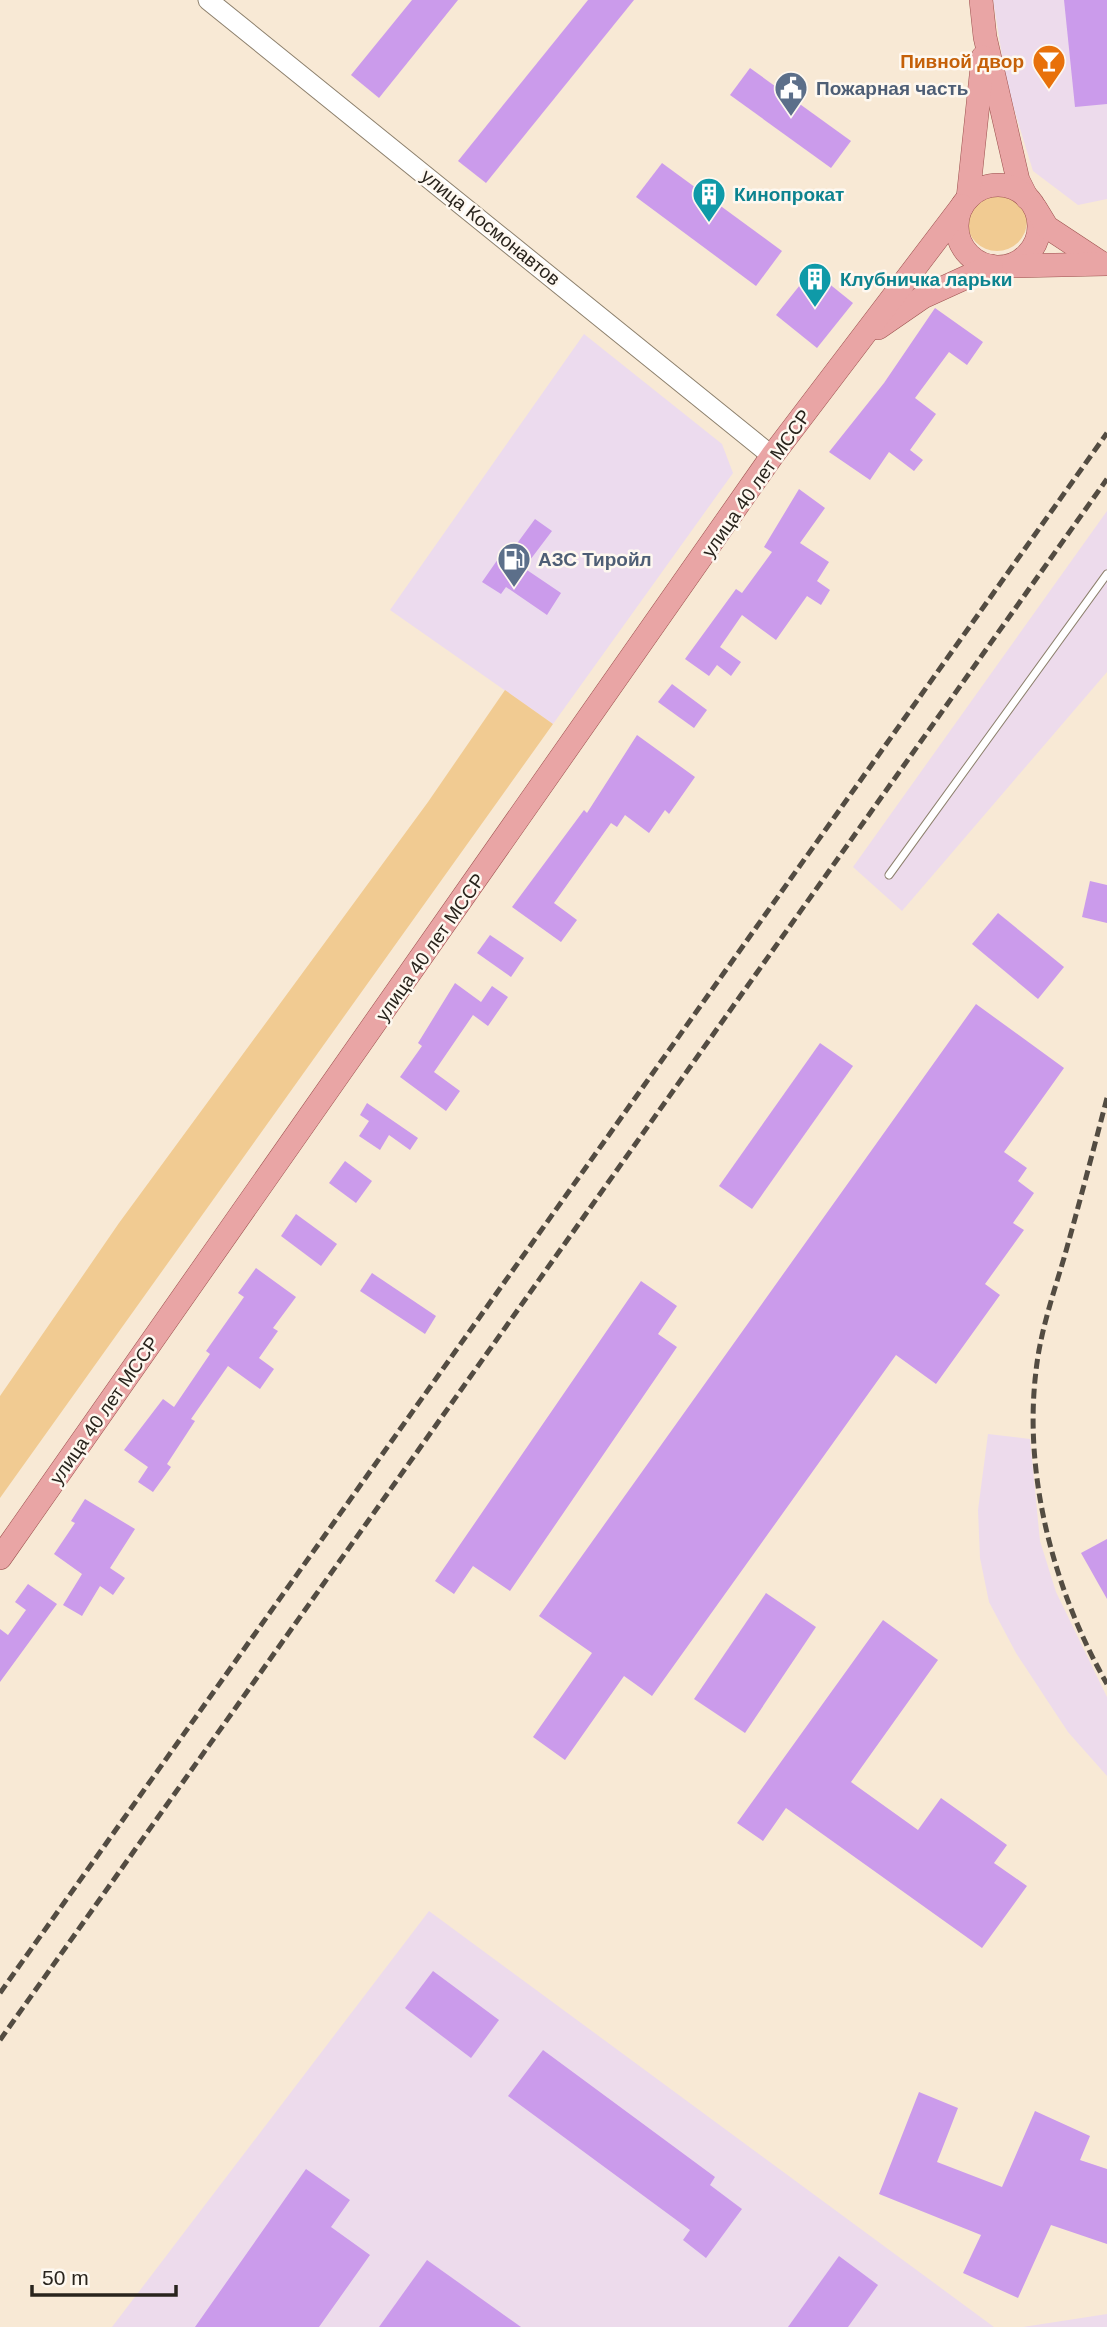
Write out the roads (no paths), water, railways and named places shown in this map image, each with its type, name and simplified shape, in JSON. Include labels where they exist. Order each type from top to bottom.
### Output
[{"type":"main road","points":[[981,0],[985,37],[1018,180],[1038,220],[1038,236],[1031,249],[1021,260],[999,266]]},
{"type":"main road","points":[[985,37],[965,202],[957,228],[959,239],[971,257],[999,266],[1103,263]]},
{"type":"main road","points":[[965,202],[986,187],[1008,187],[1030,202],[1047,227],[1103,263]]},
{"type":"main road","name":"улица 40 лет МССР","points":[[0,1558],[772,456],[965,202]]},
{"type":"main road","name":"улица 40 лет МССР","points":[[864,337],[923,297],[999,266]]},
{"type":"street","name":"улица Космонавтов","points":[[208,0],[772,456]]},
{"type":"lane","points":[[889,875],[1107,574]]},
{"type":"railway","points":[[0,1993],[1107,433]]},
{"type":"railway","points":[[0,2040],[1107,479]]},
{"type":"railway","points":[[1107,1098],[1044,1328],[1036,1371],[1033,1411],[1034,1452],[1047,1533],[1072,1612],[1107,1684]]},
{"type":"place","name":"Пивной двор","points":[[1049,91]]},
{"type":"place","name":"Пожарная часть","points":[[791,118]]},
{"type":"place","name":"Кинопрокат","points":[[709,224]]},
{"type":"place","name":"Клубничка ларьки","points":[[815,309]]},
{"type":"place","name":"АЗС Тиройл","points":[[514,589]]}]
